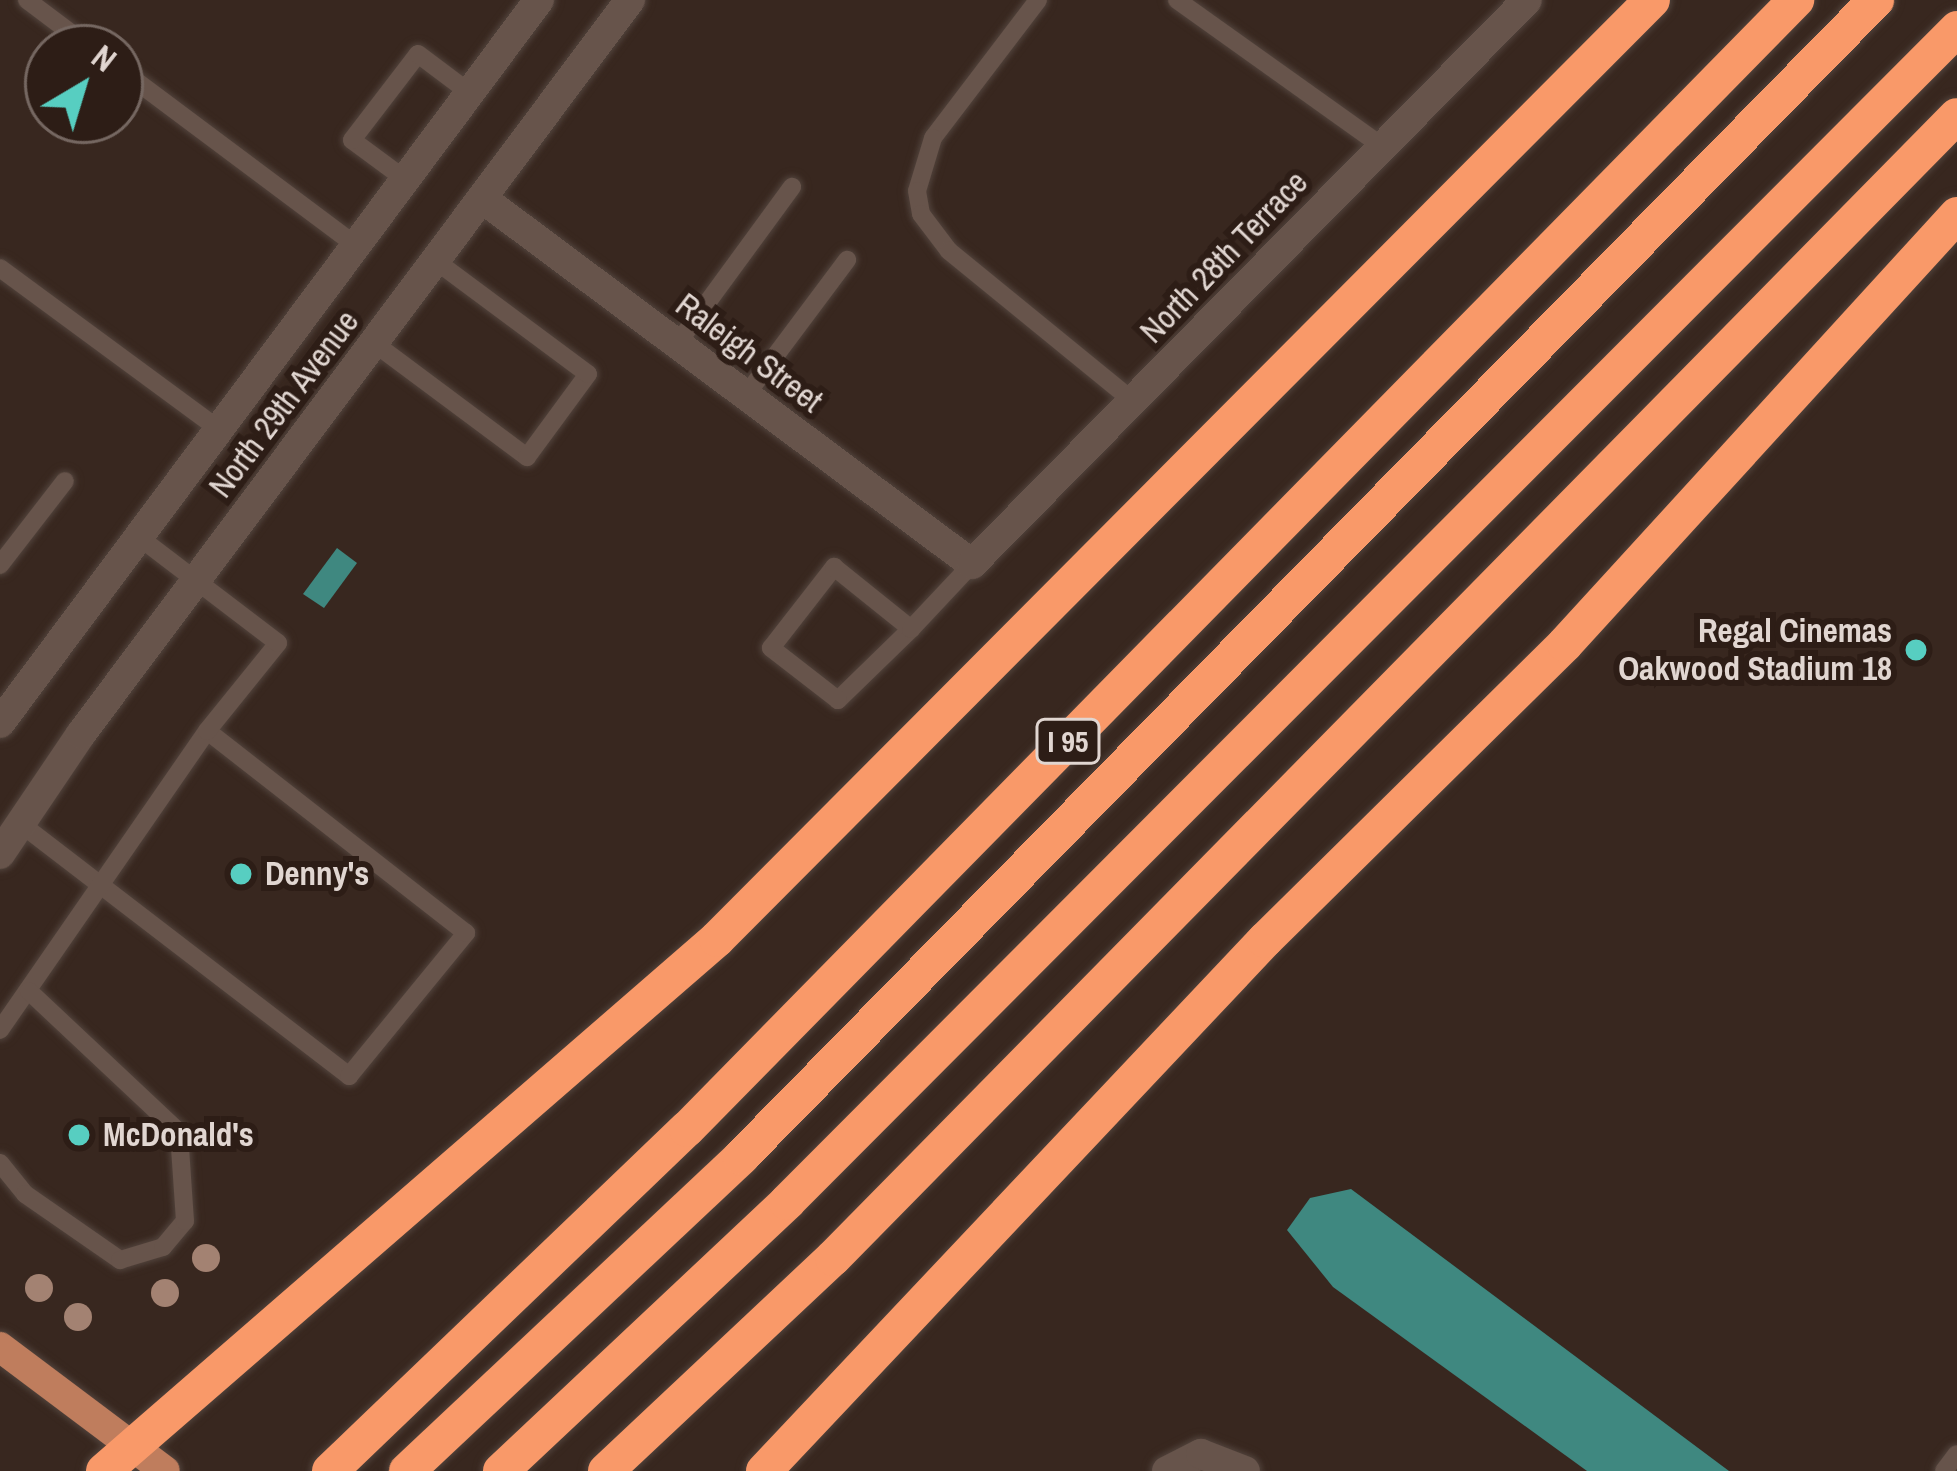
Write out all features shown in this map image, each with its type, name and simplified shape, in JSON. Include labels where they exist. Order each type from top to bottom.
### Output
[{"type":"highway","points":[[104,1471],[717,940],[1652,0]]},
{"type":"highway","name":"I 95","points":[[330,1471],[687,1130],[1796,0]]},
{"type":"highway","points":[[407,1471],[740,1157],[1876,0]]},
{"type":"highway","points":[[501,1471],[787,1202],[1957,29]]},
{"type":"highway","points":[[606,1471],[833,1258],[1957,116]]},
{"type":"highway","points":[[764,1471],[1265,940],[1564,644],[1957,214]]},
{"type":"main road","points":[[0,1347],[165,1471]]},
{"type":"street","name":"North 29th Avenue","points":[[5,708],[140,538],[539,0]]},
{"type":"street","name":"North 29th Avenue","points":[[0,854],[195,583],[630,0]]},
{"type":"street","name":"North 28th Terrace","points":[[972,564],[1527,0]]},
{"type":"street","name":"Raleigh Street","points":[[483,199],[972,564]]},
{"type":"street","points":[[1167,1471],[1201,1454],[1245,1471]]},
{"type":"lane","points":[[27,0],[59,24]]},
{"type":"lane","points":[[1038,0],[933,138],[917,190],[921,214],[949,251],[1132,401]]},
{"type":"lane","points":[[1177,0],[1383,147]]},
{"type":"lane","points":[[406,180],[352,140],[418,54],[470,93]]},
{"type":"lane","points":[[144,87],[357,246]]},
{"type":"lane","points":[[677,344],[792,187]]},
{"type":"lane","points":[[746,395],[847,260]]},
{"type":"lane","points":[[374,343],[527,457],[588,374],[436,261]]},
{"type":"lane","points":[[0,268],[220,430]]},
{"type":"lane","points":[[0,565],[65,481]]},
{"type":"lane","points":[[0,1030],[207,731],[278,643],[140,538]]},
{"type":"lane","points":[[910,629],[834,567],[770,648],[838,700],[910,629],[972,564]]},
{"type":"lane","points":[[20,824],[350,1076],[466,933],[207,731]]},
{"type":"lane","points":[[0,1163],[26,1193],[120,1260],[163,1247],[185,1221],[179,1132],[29,991]]},
{"type":"lane","points":[[1944,1471],[1957,1454]]},
{"type":"water","points":[[337,548],[357,563],[324,608],[303,594]]},
{"type":"water","points":[[1351,1189],[1729,1471],[1587,1471],[1333,1287],[1287,1230],[1310,1198]]},
{"type":"place","name":"Regal Cinemas Oakwood Stadium 18","points":[[1916,650]]},
{"type":"place","name":"Denny's","points":[[241,874]]},
{"type":"place","name":"McDonald's","points":[[79,1135]]}]
